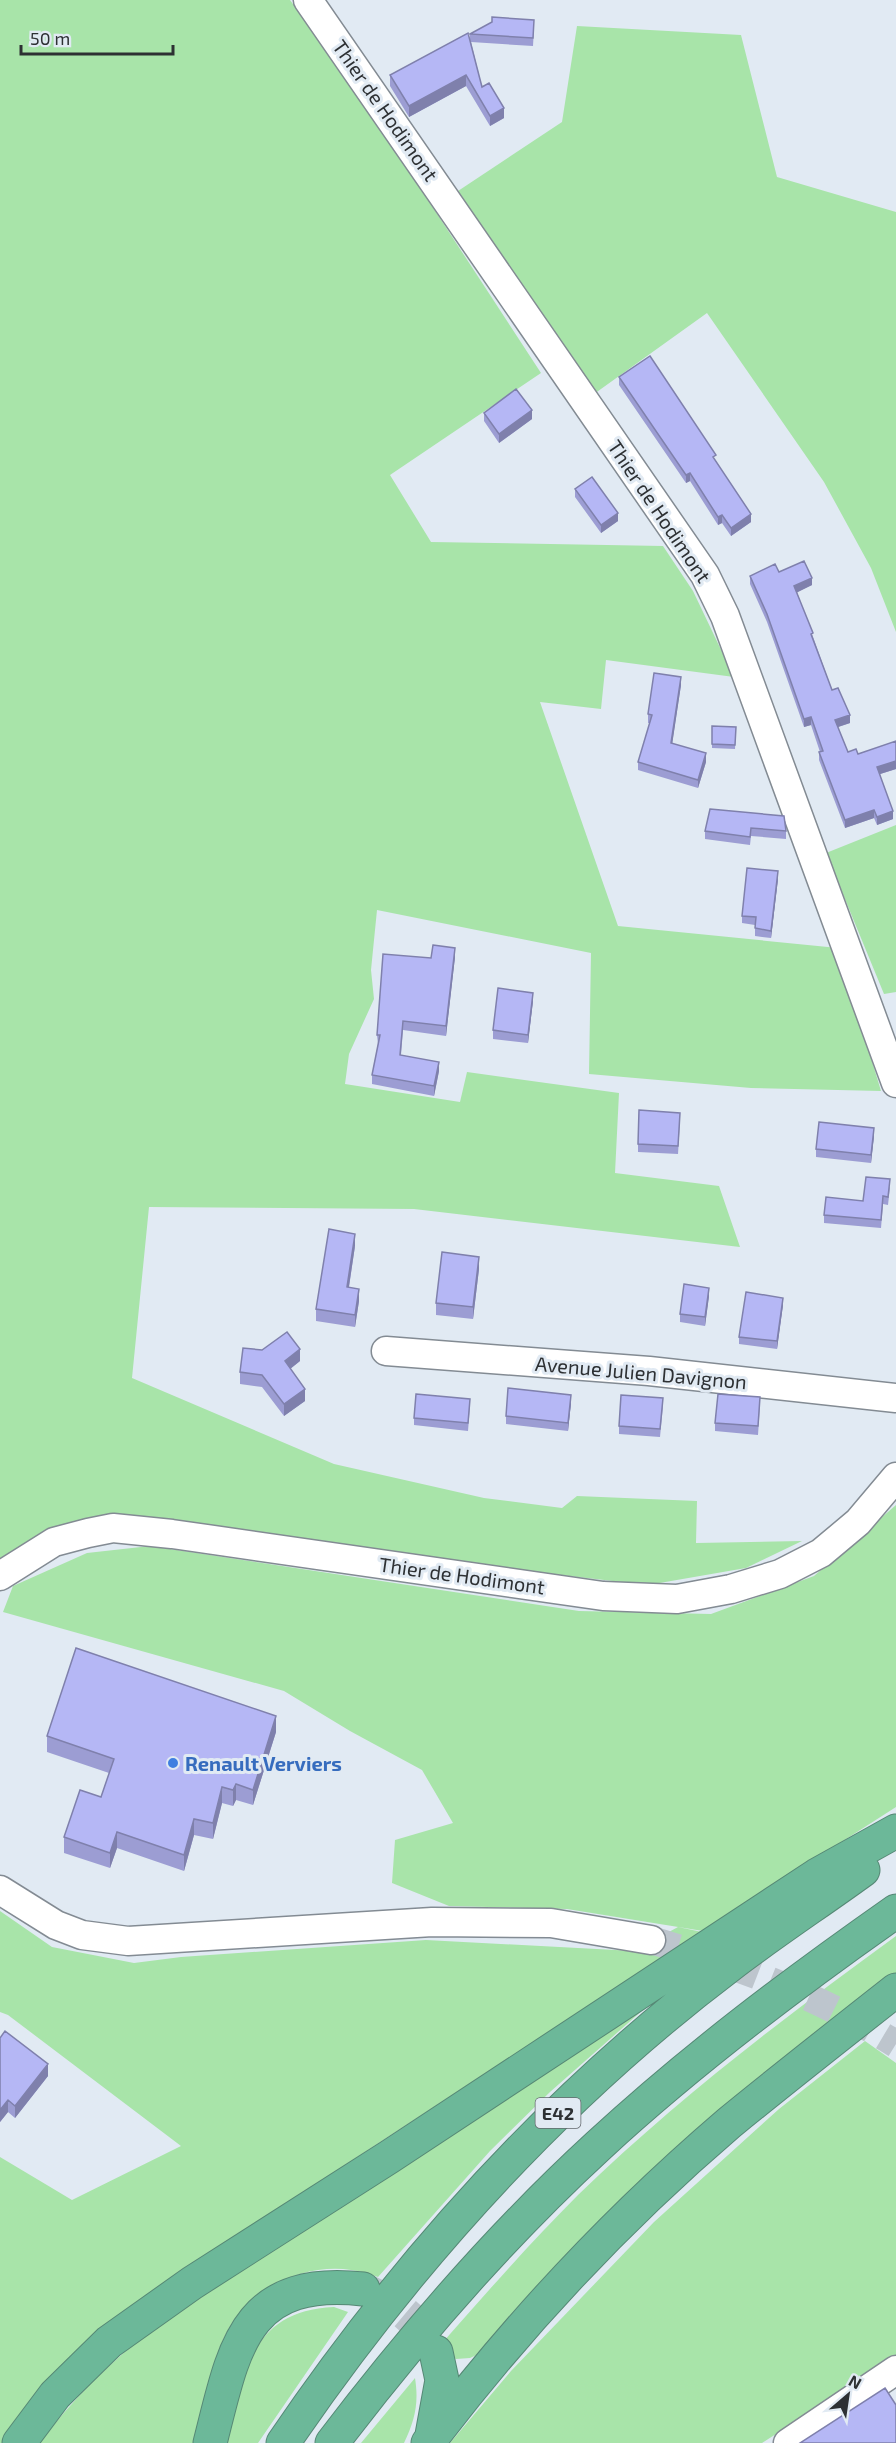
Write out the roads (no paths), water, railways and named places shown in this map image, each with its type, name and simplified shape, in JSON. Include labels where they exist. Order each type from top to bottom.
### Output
[{"type":"highway","points":[[18,2443],[55,2395],[109,2342],[192,2283],[389,2157],[817,1875],[896,1831]]},
{"type":"highway","name":"E42","points":[[283,2443],[340,2359],[420,2259],[480,2193],[563,2108],[640,2039],[729,1966],[896,1846]]},
{"type":"highway","name":"E42","points":[[332,2443],[374,2388],[456,2292],[597,2147],[683,2072],[795,1982],[896,1911]]},
{"type":"highway","points":[[430,2441],[499,2354],[583,2262],[644,2201],[729,2124],[896,1990]]},
{"type":"highway","points":[[210,2443],[235,2350],[263,2309],[285,2296],[302,2290],[334,2286],[363,2289]]},
{"type":"highway","points":[[430,2441],[442,2380],[436,2352]]},
{"type":"street","name":"Thier de Hodimont","points":[[308,0],[705,576],[725,616],[896,1083]]},
{"type":"street","name":"Avenue Julien Davignon","points":[[386,1352],[649,1371],[896,1398]]},
{"type":"street","name":"Thier de Hodimont","points":[[0,1576],[54,1542],[113,1528],[172,1534],[603,1596],[678,1599],[731,1589],[780,1575],[821,1553],[858,1522],[896,1477]]},
{"type":"street","points":[[0,1890],[56,1925],[82,1935],[128,1941],[432,1922],[551,1923],[651,1940]]},
{"type":"street","points":[[788,2443],[896,2370]]},
{"type":"tunnel","points":[[651,1940],[777,1983],[837,2011],[896,2044]]},
{"type":"tunnel","points":[[363,2289],[406,2314],[414,2321],[436,2352]]},
{"type":"place","name":"Renault Verviers","points":[[173,1763]]}]
